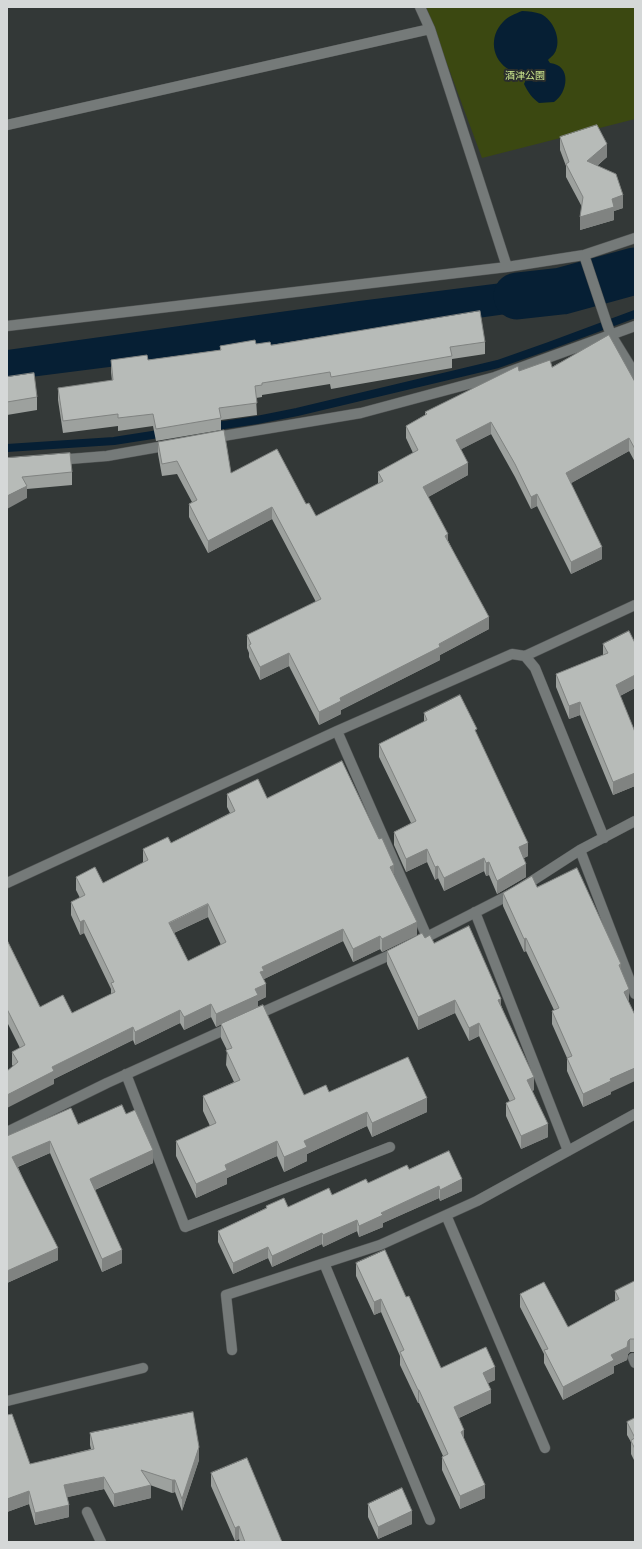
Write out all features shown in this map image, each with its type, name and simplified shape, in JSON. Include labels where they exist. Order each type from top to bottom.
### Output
[{"type":"street","points":[[420,7],[430,30],[507,267]]},
{"type":"street","points":[[7,125],[430,30]]},
{"type":"street","points":[[7,326],[507,267],[584,254],[635,238]]},
{"type":"street","points":[[584,254],[611,335],[635,374]]},
{"type":"street","points":[[199,440],[361,413],[495,377],[635,326]]},
{"type":"street","points":[[45,461],[107,456],[176,444]]},
{"type":"street","points":[[7,883],[337,731],[512,654],[526,656],[635,606]]},
{"type":"street","points":[[526,656],[534,668],[604,838]]},
{"type":"street","points":[[337,731],[427,936]]},
{"type":"street","points":[[7,1132],[126,1074],[393,954],[515,892],[580,850],[635,821]]},
{"type":"street","points":[[580,850],[635,994]]},
{"type":"street","points":[[475,912],[568,1151]]},
{"type":"street","points":[[126,1074],[185,1227],[390,1147]]},
{"type":"street","points":[[232,1350],[226,1295],[380,1245],[477,1201],[635,1114]]},
{"type":"street","points":[[446,1215],[546,1448]]},
{"type":"street","points":[[324,1264],[430,1520]]},
{"type":"street","points":[[7,1401],[143,1368]]},
{"type":"street","points":[[87,1512],[101,1542]]},
{"type":"green space","name":"酒津公園","points":[[426,7],[635,7],[635,119],[482,158]]},
{"type":"water","points":[[522,11],[541,14],[549,20],[557,35],[555,53],[548,60],[550,63],[557,65],[562,69],[566,80],[565,86],[559,98],[554,102],[539,103],[530,95],[524,84],[527,77],[525,72],[510,70],[504,66],[496,54],[494,41],[499,28],[507,18]]},
{"type":"water","points":[[635,255],[635,288],[608,297],[601,266]]},
{"type":"water","points":[[565,275],[579,279],[586,303],[290,344],[7,380],[7,350],[359,301]]},
{"type":"building","points":[[597,125],[607,144],[587,161],[616,174],[623,195],[612,199],[614,207],[580,217],[583,197],[566,164],[569,162],[560,137]]},
{"type":"building","points":[[480,311],[485,342],[450,347],[452,356],[331,377],[330,372],[262,383],[262,385],[255,386],[257,403],[219,408],[221,418],[156,429],[153,414],[118,418],[118,414],[63,421],[58,388],[113,380],[111,360],[147,355],[148,360],[221,350],[220,346],[255,340],[256,344],[270,342],[271,345]]},
{"type":"building","points":[[609,335],[635,382],[635,449],[629,438],[566,473],[602,547],[571,562],[537,494],[531,497],[515,464],[491,422],[456,440],[468,463],[423,487],[448,534],[445,536],[489,617],[439,644],[440,647],[340,698],[341,701],[319,712],[289,653],[260,667],[249,645],[251,644],[247,635],[321,599],[272,507],[208,541],[189,504],[197,500],[177,461],[162,464],[158,442],[224,430],[231,473],[277,449],[306,504],[309,503],[316,516],[383,481],[378,472],[418,450],[406,426],[427,414],[425,412],[518,366],[519,371],[550,360],[552,367]]},
{"type":"building","points":[[34,373],[37,397],[7,402],[7,377]]},
{"type":"building","points":[[70,453],[72,472],[22,477],[27,486],[7,496],[7,458]]},
{"type":"building","points":[[629,631],[635,643],[635,675],[616,685],[635,732],[635,773],[613,782],[580,702],[569,706],[556,674],[608,653],[603,644]]},
{"type":"building","points":[[460,695],[477,729],[475,730],[528,843],[519,847],[526,864],[497,881],[489,862],[486,863],[484,858],[444,878],[438,866],[435,867],[427,849],[406,859],[394,832],[416,821],[379,744],[427,720],[424,713]]},
{"type":"building","points":[[342,761],[379,839],[382,838],[394,865],[390,867],[417,922],[382,939],[380,936],[353,949],[343,929],[262,967],[264,971],[260,972],[266,984],[255,989],[258,995],[216,1014],[211,1004],[184,1017],[180,1010],[135,1032],[133,1027],[52,1067],[54,1071],[7,1095],[7,1071],[18,1062],[12,1052],[25,1045],[7,1009],[7,940],[40,1007],[63,995],[72,1013],[115,992],[111,983],[114,982],[84,920],[80,922],[71,902],[85,895],[76,877],[95,867],[103,883],[148,860],[143,849],[168,837],[171,843],[235,811],[227,794],[258,779],[267,798]],"holes":[[[208,904],[226,942],[188,961],[169,923]]]},
{"type":"building","points":[[577,868],[621,964],[619,965],[629,989],[624,992],[635,1015],[635,1068],[610,1079],[611,1081],[583,1094],[567,1058],[572,1056],[552,1011],[559,1008],[526,938],[524,939],[503,893],[532,876],[537,887]]},
{"type":"building","points":[[469,926],[501,999],[498,1000],[534,1077],[527,1080],[548,1124],[521,1136],[506,1103],[515,1099],[479,1023],[469,1028],[455,1000],[418,1017],[387,951],[422,933],[425,938],[430,935],[434,943]]},
{"type":"building","points":[[263,1005],[304,1095],[326,1085],[329,1092],[408,1057],[427,1098],[372,1123],[367,1112],[304,1141],[307,1147],[284,1157],[277,1141],[225,1165],[227,1170],[196,1184],[176,1141],[216,1123],[203,1096],[240,1080],[226,1050],[232,1048],[221,1024]]},
{"type":"building","points":[[122,1105],[126,1114],[135,1110],[153,1150],[90,1179],[122,1250],[102,1259],[50,1141],[12,1157],[58,1248],[7,1271],[7,1136],[71,1108],[78,1124]]},
{"type":"building","points":[[449,1151],[462,1179],[440,1190],[439,1186],[381,1213],[383,1215],[359,1226],[357,1220],[323,1235],[322,1233],[272,1256],[268,1247],[233,1263],[218,1231],[267,1208],[266,1206],[284,1198],[288,1207],[329,1188],[332,1195],[366,1179],[368,1183],[407,1165],[409,1169]]},
{"type":"building","points":[[385,1250],[406,1297],[409,1296],[441,1368],[486,1347],[495,1367],[483,1373],[491,1390],[454,1407],[464,1430],[461,1432],[485,1485],[460,1496],[442,1457],[448,1454],[400,1352],[404,1350],[381,1299],[374,1302],[356,1263]]},
{"type":"building","points":[[635,1281],[635,1339],[630,1339],[627,1347],[611,1355],[614,1360],[563,1387],[544,1350],[548,1349],[520,1294],[544,1282],[568,1327],[619,1299],[615,1291]]},
{"type":"building","points":[[193,1412],[199,1447],[182,1499],[175,1480],[141,1470],[151,1485],[114,1494],[104,1477],[64,1485],[69,1505],[35,1513],[29,1491],[7,1499],[7,1415],[12,1414],[30,1464],[94,1449],[90,1433]]},
{"type":"building","points":[[635,1418],[635,1438],[627,1422]]},
{"type":"building","points":[[635,1438],[635,1449],[631,1441]]},
{"type":"building","points":[[247,1458],[282,1542],[245,1542],[239,1526],[235,1528],[211,1473]]},
{"type":"building","points":[[402,1488],[412,1511],[378,1527],[368,1504]]},
{"type":"waterway","points":[[517,296],[562,291],[635,271]]},
{"type":"waterway","points":[[211,427],[297,412],[498,364],[635,314]]},
{"type":"waterway","points":[[7,448],[114,441],[165,433]]}]
